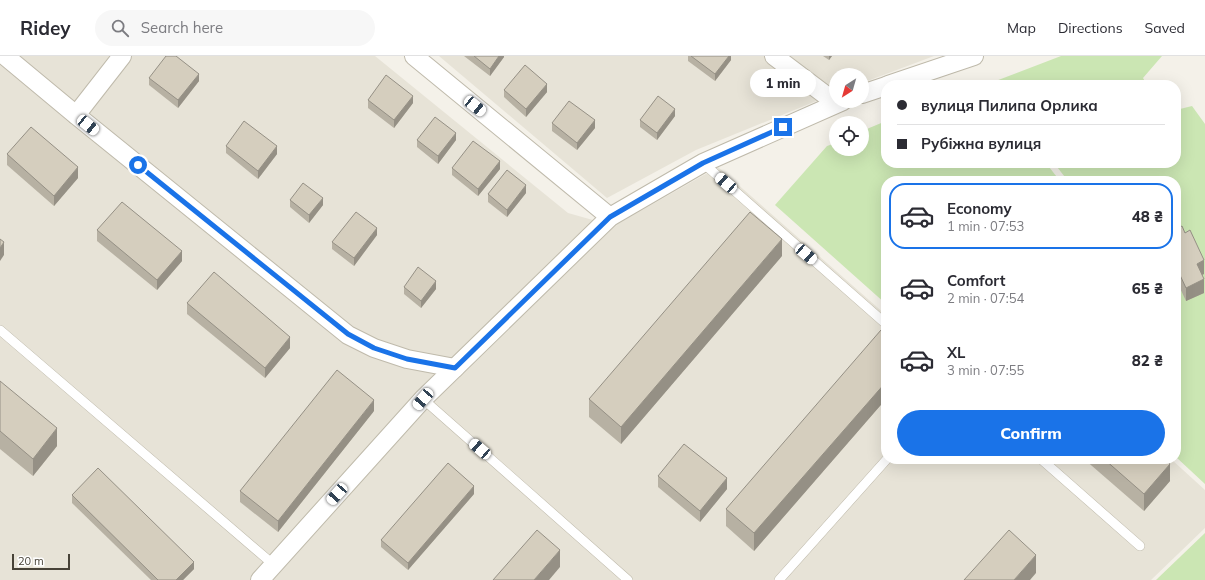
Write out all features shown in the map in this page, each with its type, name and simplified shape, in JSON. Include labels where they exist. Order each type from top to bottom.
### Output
[{"type":"street","points":[[5,56],[348,334],[374,348],[407,359],[455,368]]},
{"type":"street","points":[[76,115],[122,56]]},
{"type":"street","points":[[414,56],[610,217]]},
{"type":"street","points":[[774,56],[829,94]]},
{"type":"street","points":[[899,80],[945,60],[974,56]]},
{"type":"street","points":[[869,91],[881,87]]},
{"type":"street","points":[[260,580],[423,399],[610,217],[703,163],[829,107]]},
{"type":"lane","points":[[703,163],[881,320]]},
{"type":"lane","points":[[0,330],[274,565]]},
{"type":"lane","points":[[423,399],[628,580]]},
{"type":"lane","points":[[779,580],[882,464]]},
{"type":"lane","points":[[1047,464],[1140,546]]},
{"type":"shaded area","points":[[0,56],[375,56],[568,213],[614,226],[718,167],[881,311],[881,464],[1176,464],[1205,490],[1205,528],[1151,580],[0,580]]},
{"type":"shaded area","points":[[439,56],[934,56],[869,80],[869,68],[829,68],[829,96],[696,150],[607,198]]},
{"type":"green space","points":[[1061,56],[1162,56],[1143,78],[1144,80],[998,80]]},
{"type":"green space","points":[[1192,106],[1205,124],[1205,484],[1181,462],[1181,176],[1064,176],[1058,168],[1181,168],[1181,109]]},
{"type":"green space","points":[[881,123],[881,168],[1050,168],[1056,176],[881,176],[881,300],[775,205],[829,145],[829,156],[869,156],[869,128]]},
{"type":"green space","points":[[1205,533],[1205,580],[1156,580]]},
{"type":"building","points":[[166,56],[176,56],[199,74],[178,100],[149,78]]},
{"type":"building","points":[[474,56],[499,56],[490,69]]},
{"type":"building","points":[[691,56],[729,56],[715,74]]},
{"type":"building","points":[[525,65],[547,84],[526,109],[504,90]]},
{"type":"building","points":[[386,75],[413,96],[394,120],[368,100]]},
{"type":"building","points":[[658,96],[675,109],[657,133],[640,120]]},
{"type":"building","points":[[569,101],[595,120],[577,143],[552,123]]},
{"type":"building","points":[[435,117],[456,133],[438,156],[417,140]]},
{"type":"building","points":[[244,121],[277,146],[258,171],[226,146]]},
{"type":"building","points":[[31,127],[78,167],[54,196],[7,154]]},
{"type":"building","points":[[473,141],[500,161],[478,189],[452,168]]},
{"type":"building","points":[[507,170],[526,185],[507,210],[488,194]]},
{"type":"building","points":[[303,183],[323,198],[309,215],[290,200]]},
{"type":"building","points":[[122,202],[182,251],[157,280],[97,230]]},
{"type":"building","points":[[356,212],[377,228],[354,258],[332,242]]},
{"type":"building","points":[[750,212],[782,239],[621,427],[589,399]]},
{"type":"building","points":[[1181,226],[1185,233],[1190,230],[1204,260],[1197,264],[1204,279],[1186,288],[1181,277]]},
{"type":"building","points":[[0,239],[4,242],[0,248]]},
{"type":"building","points":[[418,267],[436,281],[421,301],[404,287]]},
{"type":"building","points":[[214,272],[290,337],[265,368],[187,303]]},
{"type":"building","points":[[881,330],[881,388],[754,533],[726,509]]},
{"type":"building","points":[[337,370],[374,400],[278,521],[240,491]]},
{"type":"building","points":[[0,381],[57,428],[33,459],[0,431]]},
{"type":"building","points":[[684,444],[727,478],[700,511],[658,476]]},
{"type":"building","points":[[448,463],[474,486],[408,563],[381,540]]},
{"type":"building","points":[[1110,464],[1170,464],[1144,494]]},
{"type":"building","points":[[98,468],[194,562],[176,580],[158,580],[72,495]]},
{"type":"building","points":[[537,530],[560,550],[534,580],[493,580]]},
{"type":"building","points":[[1009,530],[1036,555],[1014,580],[964,580]]},
{"type":"route","points":[[138,165],[348,334],[374,348],[407,359],[455,368],[610,217],[703,163],[783,127]]}]
